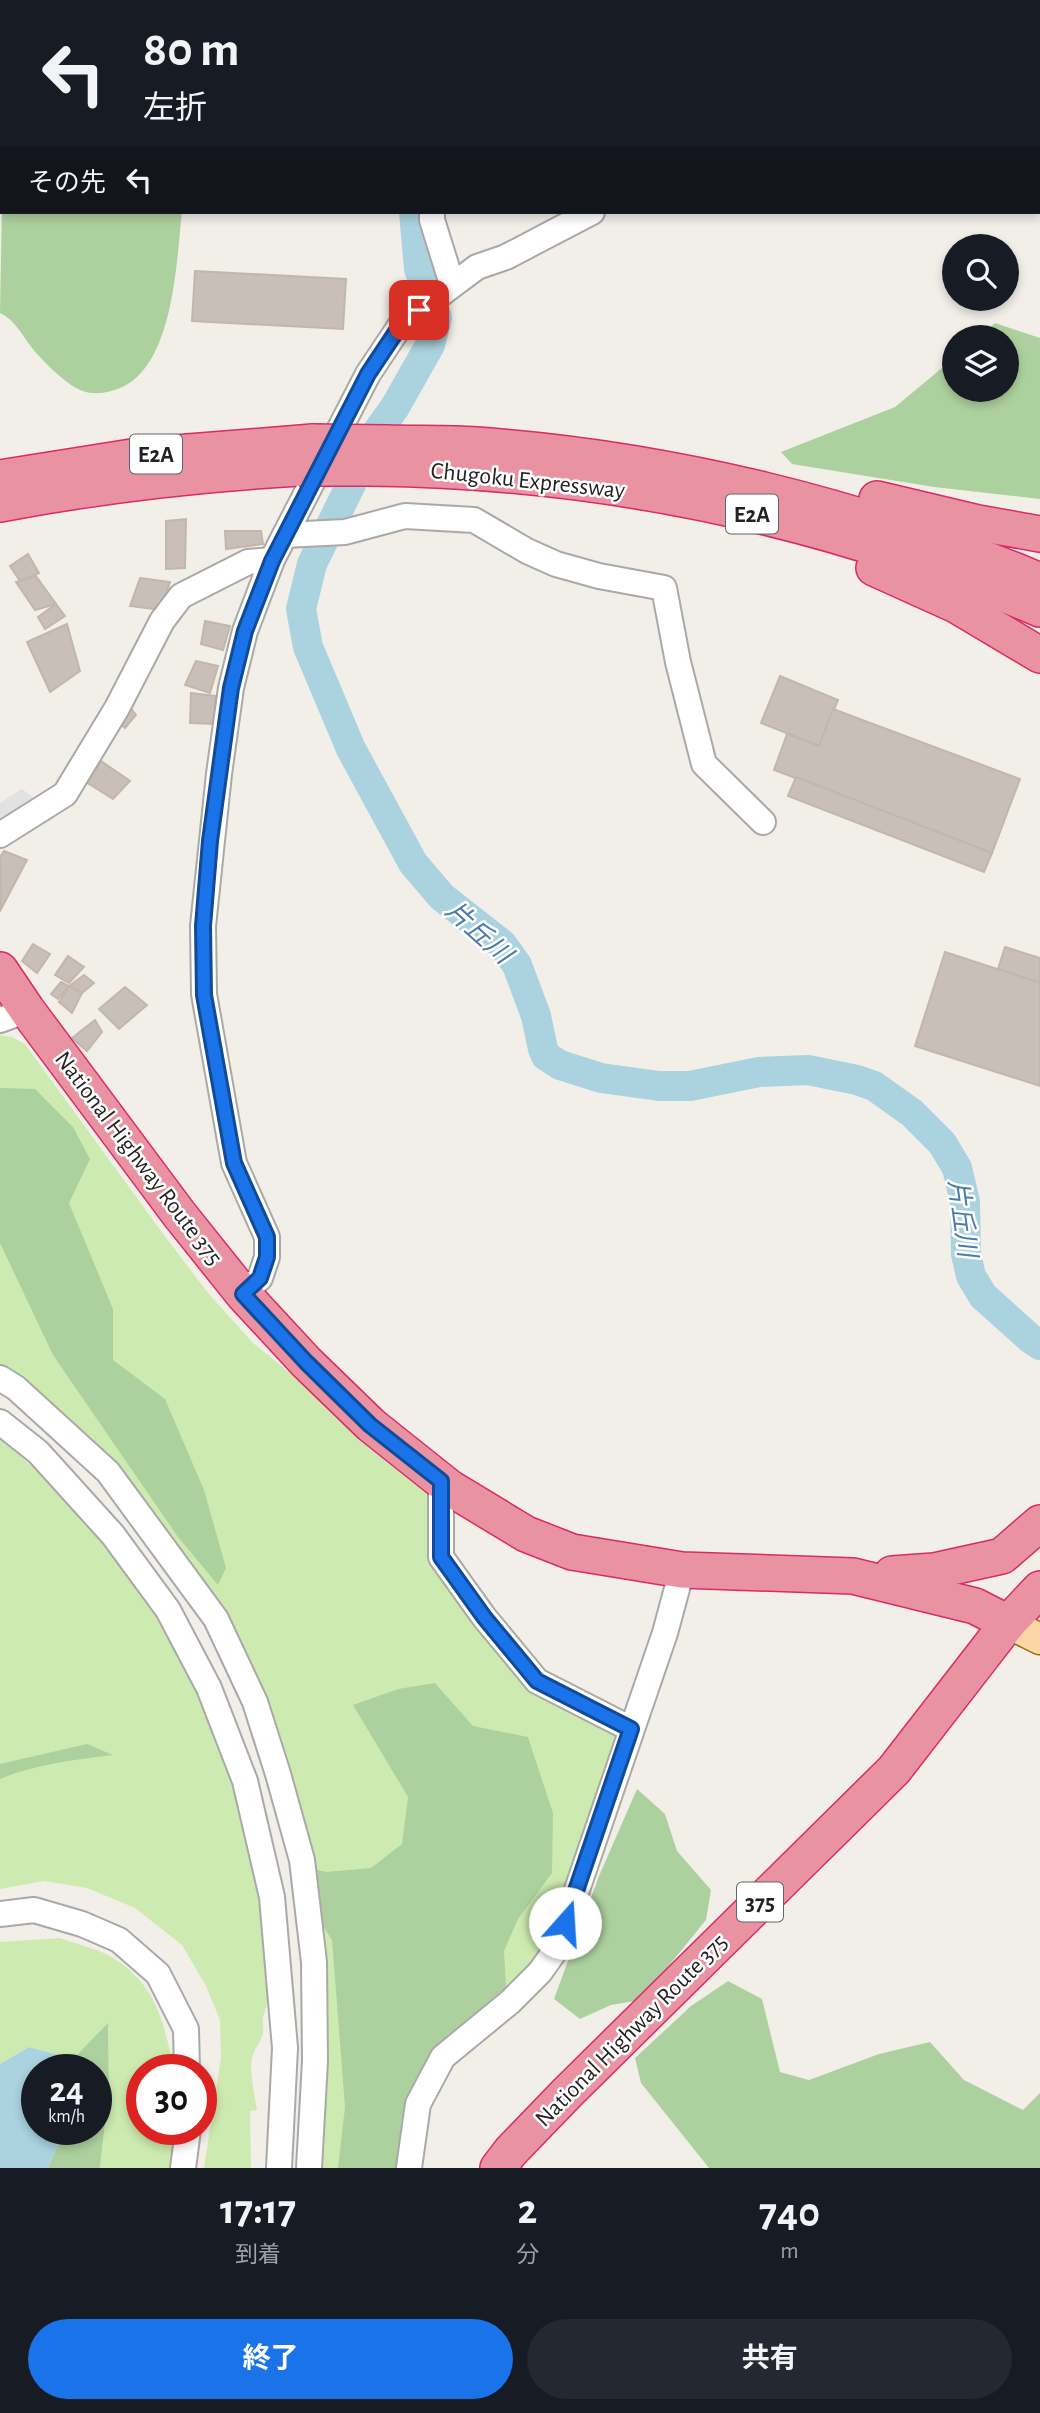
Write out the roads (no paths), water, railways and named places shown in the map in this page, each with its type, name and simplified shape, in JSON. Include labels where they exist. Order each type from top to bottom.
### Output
[{"type":"highway","points":[[464,457],[557,448],[766,475],[978,523],[1040,534]]},
{"type":"highway","name":"Chugoku Expressway","points":[[0,504],[306,455]]},
{"type":"highway","name":"Chugoku Expressway","points":[[0,478],[138,456],[578,455],[666,469],[835,509],[924,536],[1040,581]]},
{"type":"highway","name":"Chugoku Expressway","points":[[464,457],[569,480],[668,496],[838,536],[991,587],[1040,608]]},
{"type":"highway","points":[[464,457],[670,506],[816,546],[881,570],[956,605],[1040,655]]},
{"type":"highway","name":"National Highway Route 375","points":[[0,970],[14,1015],[243,1294],[370,1425],[441,1481],[526,1534],[572,1552],[682,1570],[853,1576],[975,1606],[1008,1622],[894,1770],[567,2093],[498,2168]]},
{"type":"highway","points":[[853,1576],[934,1571],[1002,1556],[1040,1524]]},
{"type":"highway","points":[[1008,1622],[1040,1524]]},
{"type":"highway","points":[[1008,1622],[1040,1589]]},
{"type":"main road","points":[[1008,1622],[1040,1639]]},
{"type":"street","points":[[432,214],[452,284]]},
{"type":"street","points":[[243,1294],[260,1278],[267,1257],[267,1237],[234,1163],[204,995],[203,926],[210,841],[231,688],[245,631],[285,535],[368,374],[402,323],[477,267],[506,257],[588,214]]},
{"type":"street","points":[[285,535],[345,532],[405,516],[474,520],[527,551],[556,564],[599,576],[664,588],[678,662],[704,764],[763,821]]},
{"type":"street","points":[[0,835],[65,793],[117,708],[162,621],[181,596],[248,562],[272,561]]},
{"type":"street","points":[[0,1378],[16,1388],[108,1472],[216,1619],[255,1702],[302,1860],[314,1962],[315,2061],[309,2168]]},
{"type":"street","points":[[0,1422],[38,1452],[113,1535],[168,1610],[209,1688],[245,1780],[272,1897],[285,2048],[279,2168]]},
{"type":"street","points":[[441,1481],[441,1557],[484,1617],[537,1681],[631,1729]]},
{"type":"street","points":[[409,2168],[418,2104],[443,2057],[510,2002],[540,1972],[557,1948],[665,1633],[682,1570]]},
{"type":"street","points":[[0,1914],[34,1910],[82,1924],[119,1940],[158,1974],[186,2029],[187,2054]]},
{"type":"street","points":[[183,2168],[186,2145]]},
{"type":"water","points":[[29,2047],[55,2054],[21,2054],[21,2145],[58,2145],[48,2168],[0,2168],[0,2064]]},
{"type":"waterway","name":"片丘川","points":[[414,214],[419,269],[437,318],[430,345],[395,407],[375,435],[312,564],[301,609],[308,647],[351,749],[413,863],[442,897],[502,944],[517,965],[536,1016],[546,1056],[560,1065],[601,1078],[659,1086],[690,1086],[759,1072],[808,1070],[874,1086],[912,1113],[942,1143],[957,1168],[965,1202],[966,1254],[971,1276],[983,1296],[1040,1345]]}]
